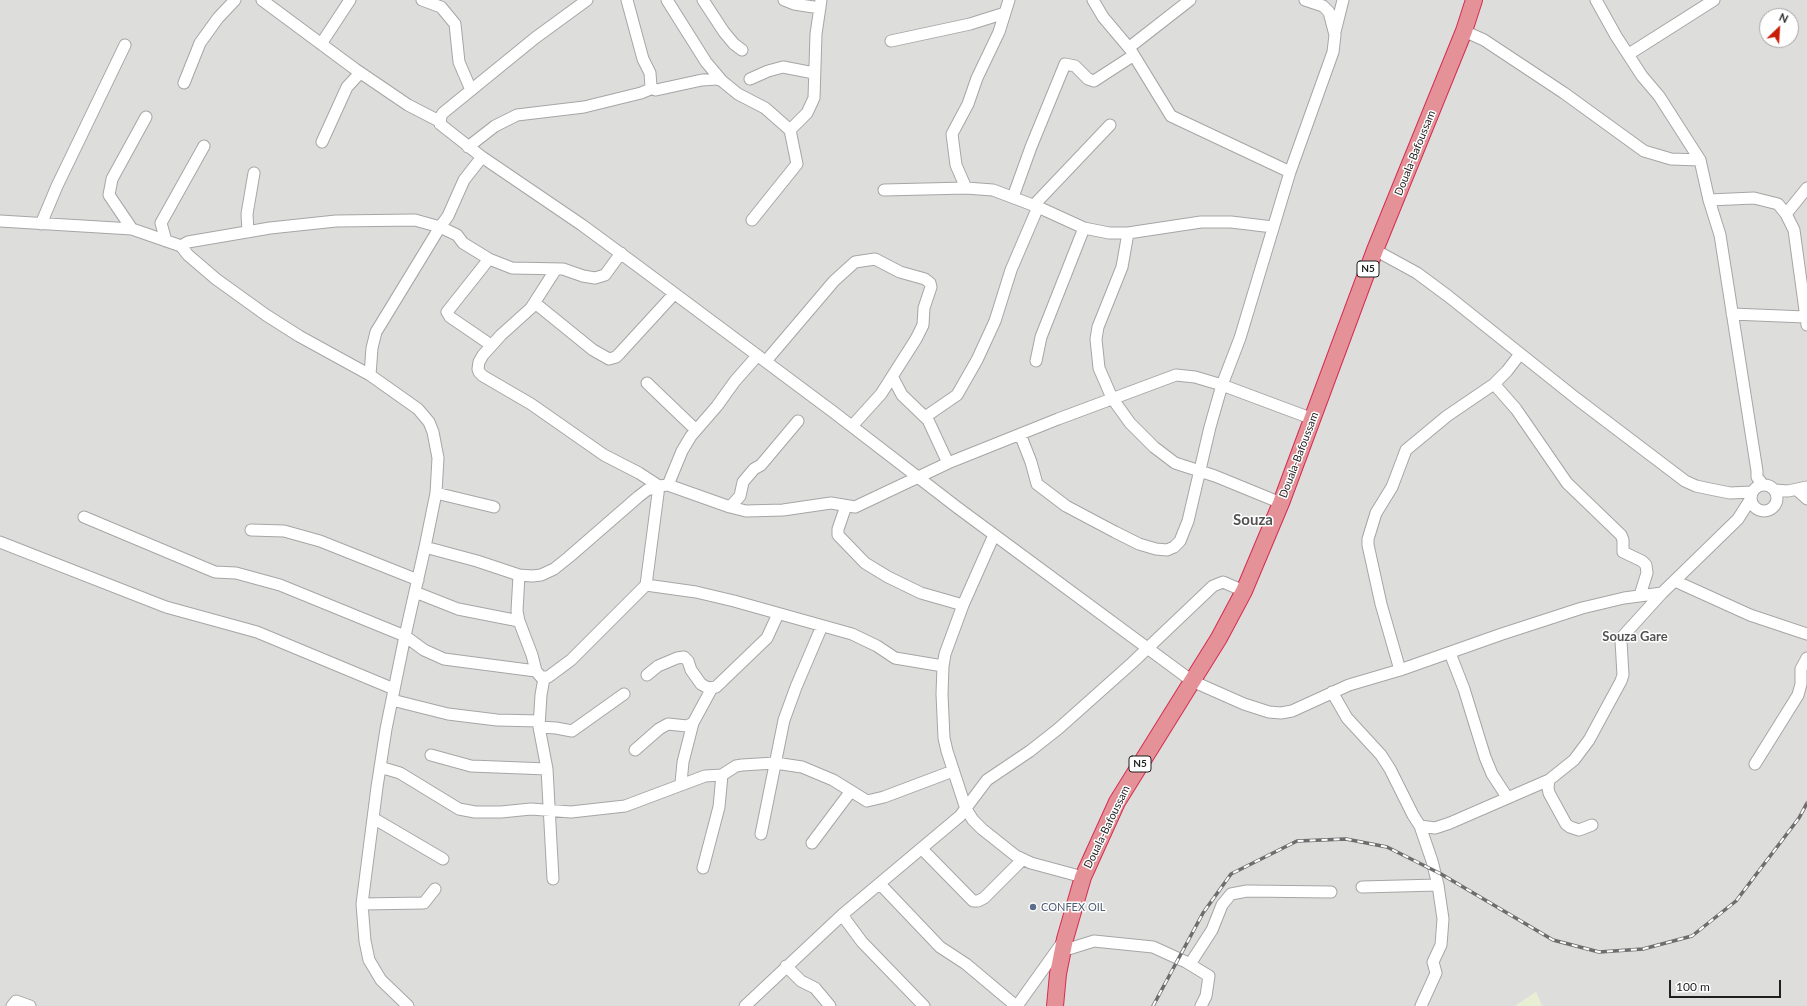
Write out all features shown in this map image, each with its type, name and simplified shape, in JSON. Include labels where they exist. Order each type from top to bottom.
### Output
[{"type":"highway","name":"Douala-Bafoussam","points":[[1055,1006],[1058,974],[1064,945],[1083,877],[1117,802],[1231,618],[1244,591],[1281,503],[1375,250],[1464,31],[1474,0]]},
{"type":"street","points":[[184,83],[200,42],[218,18],[235,0]]},
{"type":"street","points":[[262,0],[321,44],[408,105],[439,121],[443,128],[468,147],[621,253],[852,426],[994,535],[1192,681],[1255,708],[1281,713],[1292,711],[1332,692],[1582,608],[1640,595],[1662,593]]},
{"type":"street","points":[[321,44],[350,0]]},
{"type":"street","points":[[422,0],[441,7],[455,24],[460,62],[471,90]]},
{"type":"street","points":[[568,13],[571,0]]},
{"type":"street","points":[[439,121],[443,113],[471,90],[568,13],[587,0]]},
{"type":"street","points":[[627,0],[643,59],[650,73],[653,88]]},
{"type":"street","points":[[667,0],[706,62],[722,81],[738,94],[765,108],[790,130],[797,164],[752,220]]},
{"type":"street","points":[[703,0],[724,32],[734,44],[742,50]]},
{"type":"street","points":[[784,0],[794,4],[821,4],[816,34],[814,98],[807,113],[790,130]]},
{"type":"street","points":[[966,188],[956,165],[952,134],[968,104],[977,78],[999,32],[1009,0]]},
{"type":"street","points":[[1093,0],[1103,17],[1130,53],[1170,116],[1290,172]]},
{"type":"street","points":[[1013,197],[1036,134],[1065,64],[1075,66],[1088,79],[1094,81],[1130,53],[1131,46],[1190,0]]},
{"type":"street","points":[[1305,0],[1323,6],[1330,12],[1335,35]]},
{"type":"street","points":[[1020,434],[1038,486],[1079,514],[1133,541],[1156,549],[1167,550],[1174,547],[1183,536],[1222,385],[1240,338],[1290,172],[1327,69],[1344,0]]},
{"type":"street","points":[[1596,0],[1642,76],[1659,96],[1700,160],[1709,200],[1720,235],[1757,477],[1762,485]]},
{"type":"street","points":[[1629,54],[1714,0]]},
{"type":"street","points":[[891,41],[970,24],[1005,13]]},
{"type":"street","points":[[1464,31],[1484,40],[1564,93],[1644,151],[1671,159],[1700,160]]},
{"type":"street","points":[[41,224],[57,186],[125,45]]},
{"type":"street","points":[[750,79],[768,71],[783,67],[814,73]]},
{"type":"street","points":[[322,142],[347,87],[360,72]]},
{"type":"street","points":[[468,147],[495,126],[517,115],[584,107],[641,93],[653,88],[656,90],[702,80],[717,79],[722,81]]},
{"type":"street","points":[[132,229],[109,195],[112,179],[146,117]]},
{"type":"street","points":[[926,417],[956,395],[977,360],[995,321],[1011,270],[1036,206],[1110,125]]},
{"type":"street","points":[[166,241],[161,223],[204,146]]},
{"type":"street","points":[[370,375],[372,348],[376,332],[448,216],[464,180],[482,157]]},
{"type":"street","points":[[248,232],[247,214],[254,173]]},
{"type":"street","points":[[884,190],[966,188],[993,190],[1036,206],[1084,228],[1109,233],[1128,233],[1201,222],[1232,222],[1273,227]]},
{"type":"street","points":[[1786,214],[1807,188]]},
{"type":"street","points":[[1709,200],[1754,198],[1778,204],[1786,214],[1794,230],[1806,321],[1732,314]]},
{"type":"street","points":[[181,246],[188,242],[248,232],[336,221],[415,220],[440,227],[457,234],[464,243],[489,259],[512,268],[563,269],[589,277],[600,277],[610,270],[621,253]]},
{"type":"street","points":[[0,221],[132,229],[181,246],[188,255],[216,279],[266,315],[299,336],[370,375],[418,409],[429,422],[433,432],[438,458],[436,493],[426,547],[405,636],[380,767],[362,904],[365,941],[369,960],[381,980],[408,1006]]},
{"type":"street","points":[[1036,361],[1041,337],[1084,228]]},
{"type":"street","points":[[1128,233],[1122,267],[1098,327],[1096,340],[1099,368],[1112,398],[1130,423],[1160,452],[1179,465],[1200,471],[1281,503]]},
{"type":"street","points":[[1375,250],[1417,273],[1685,481],[1696,486],[1751,496]]},
{"type":"street","points":[[489,259],[447,312],[450,317],[491,345]]},
{"type":"street","points":[[84,517],[215,572],[236,573],[280,585],[405,636],[424,650],[444,659],[540,675],[552,675],[571,660],[646,585],[664,485],[682,451],[696,430],[834,281],[856,262],[875,259],[900,272],[925,279],[930,283],[931,287],[924,308],[921,328],[893,378],[870,408],[852,426]]},
{"type":"street","points":[[556,269],[535,303],[491,345],[479,362],[478,369],[483,376],[531,404],[604,455],[664,485]]},
{"type":"street","points":[[535,303],[593,350],[610,358],[616,357],[619,354],[674,294]]},
{"type":"street","points":[[1400,670],[1381,604],[1368,545],[1370,530],[1376,513],[1392,487],[1406,450],[1447,416],[1494,384],[1507,371],[1520,354]]},
{"type":"street","points":[[426,547],[477,560],[519,575],[532,576],[541,574],[554,569],[647,490],[664,485],[677,486],[730,507],[760,512],[831,503],[855,507],[860,506],[883,493],[948,463],[1112,398],[1176,375],[1195,377],[1222,385],[1313,419]]},
{"type":"street","points":[[893,378],[902,395],[926,417],[948,463]]},
{"type":"street","points":[[647,383],[696,430]]},
{"type":"street","points":[[1494,384],[1516,409],[1567,483],[1621,535],[1623,540],[1621,549],[1622,552],[1642,561],[1646,565],[1647,573],[1640,595]]},
{"type":"street","points":[[730,507],[740,496],[743,482],[754,469],[761,465],[798,421]]},
{"type":"street","points":[[1420,826],[1435,828],[1450,824],[1549,780],[1574,760],[1589,740],[1622,681],[1621,641],[1623,636],[1662,593],[1738,519],[1758,486],[1762,485],[1771,487],[1775,490],[1797,489],[1807,499]]},
{"type":"street","points":[[1751,496],[1755,509],[1759,511],[1768,511],[1772,509],[1777,500],[1775,490]]},
{"type":"street","points":[[436,493],[494,507]]},
{"type":"street","points":[[846,506],[838,529],[838,535],[865,563],[888,577],[921,593],[963,605]]},
{"type":"street","points":[[251,530],[284,531],[320,541],[418,580]]},
{"type":"street","points":[[994,535],[952,633],[943,666],[944,738],[953,771],[966,809],[972,820],[982,830],[1003,846],[1024,859],[1046,868],[1083,877]]},
{"type":"street","points":[[0,542],[166,607],[257,632],[393,695],[448,714],[539,724],[572,731],[624,694]]},
{"type":"street","points":[[519,575],[517,611],[519,621],[540,675],[539,724],[547,769],[553,880]]},
{"type":"street","points":[[1675,581],[1750,615],[1807,634]]},
{"type":"street","points":[[745,1006],[842,915],[922,849],[966,809],[987,780],[1030,752],[1058,729],[1216,584],[1222,582],[1244,591]]},
{"type":"street","points":[[646,585],[716,596],[852,634],[864,639],[895,658],[943,666]]},
{"type":"street","points":[[415,592],[458,609],[519,621]]},
{"type":"street","points":[[647,675],[658,666],[677,658],[684,657],[688,661],[691,670],[701,684],[708,688],[719,685],[763,643],[770,634],[778,614]]},
{"type":"street","points":[[761,834],[770,796],[780,736],[789,705],[822,626]]},
{"type":"street","points":[[1450,653],[1464,689],[1485,757],[1492,774],[1507,798]]},
{"type":"street","points":[[1755,764],[1796,699],[1800,690],[1801,669],[1807,658]]},
{"type":"street","points":[[681,784],[683,762],[693,723],[712,688]]},
{"type":"street","points":[[1332,692],[1347,718],[1380,755],[1390,769],[1420,826],[1432,861],[1438,885],[1443,919],[1443,936],[1439,951],[1433,962],[1436,973],[1421,1006]]},
{"type":"street","points":[[635,750],[659,729],[668,724],[687,726],[693,723]]},
{"type":"street","points":[[431,755],[471,766],[547,769]]},
{"type":"street","points":[[380,767],[400,773],[453,806],[464,810],[501,812],[531,809],[549,812],[571,812],[625,806],[705,776],[722,775],[736,766],[775,763],[812,770],[833,780],[864,800],[870,801],[953,771]]},
{"type":"street","points":[[703,868],[719,807],[722,775]]},
{"type":"street","points":[[1549,780],[1548,788],[1566,824],[1579,830],[1592,825]]},
{"type":"street","points":[[812,843],[851,791]]},
{"type":"street","points":[[373,818],[443,859]]},
{"type":"street","points":[[922,849],[973,902],[984,898],[1024,859]]},
{"type":"street","points":[[880,884],[940,947],[966,964],[1016,1006],[1064,945],[1094,942],[1153,948],[1190,964],[1209,976],[1206,996],[1201,1006]]},
{"type":"street","points":[[1362,887],[1438,885]]},
{"type":"street","points":[[362,904],[424,903],[435,889]]},
{"type":"street","points":[[1190,964],[1212,930],[1222,905],[1231,894],[1247,891],[1331,892]]},
{"type":"street","points":[[842,915],[862,942],[924,1006]]},
{"type":"street","points":[[786,966],[801,981],[815,988],[830,1006]]},
{"type":"street","points":[[12,1006],[16,1001],[30,1006]]},
{"type":"shaded area","points":[[0,0],[1807,0],[1807,1006],[1542,1006],[1536,992],[1515,1006],[0,1006]]},
{"type":"green space","points":[[1536,992],[1542,1006],[1516,1006]]},
{"type":"railway","points":[[1153,1006],[1203,913],[1231,874],[1297,841],[1346,839],[1387,847],[1441,874],[1553,940],[1599,952],[1643,949],[1692,936],[1736,901],[1799,818],[1807,803]]},
{"type":"place","name":"CONFEX OIL","points":[[1033,907]]},
{"type":"district","name":"Souza","points":[[1253,520]]},
{"type":"district","name":"Souza Gare","points":[[1635,637]]}]
